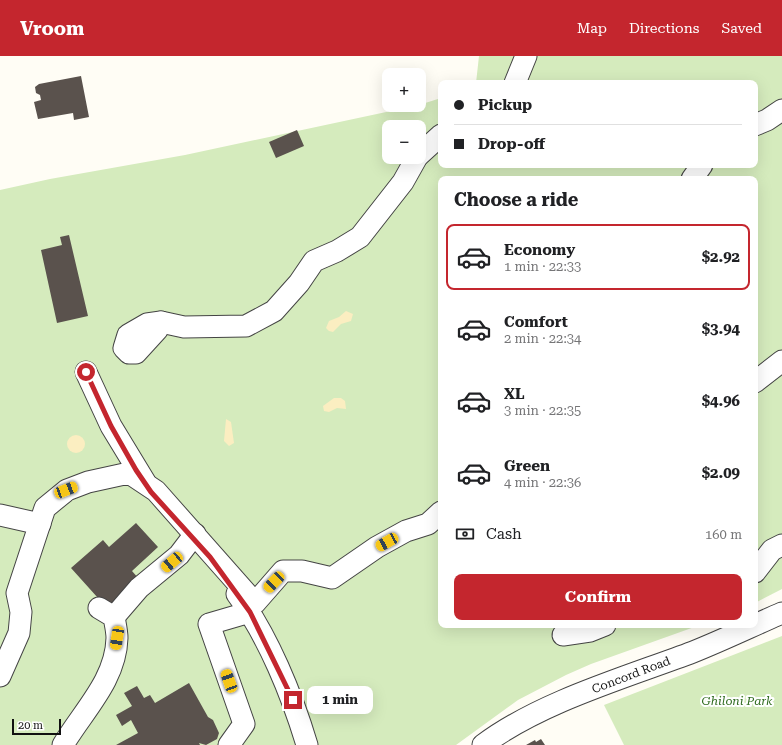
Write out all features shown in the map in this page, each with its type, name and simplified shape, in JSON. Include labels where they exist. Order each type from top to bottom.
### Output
[{"type":"street","points":[[516,80],[526,56]]},
{"type":"street","points":[[758,124],[767,120],[782,110]]},
{"type":"street","points":[[426,149],[438,138]]},
{"type":"street","points":[[161,322],[184,327],[246,326],[274,311],[299,283],[314,261],[337,251],[360,238],[403,182],[413,164]]},
{"type":"street","points":[[758,380],[782,361]]},
{"type":"street","points":[[86,372],[111,426],[146,485]]},
{"type":"street","points":[[0,676],[19,634],[21,612],[17,593],[45,508],[66,490],[88,482],[129,473],[146,485],[255,603],[284,571],[302,571],[332,578],[377,547],[406,531],[437,523]]},
{"type":"street","points":[[0,515],[40,524]]},
{"type":"street","points":[[194,536],[250,612],[293,700],[307,745]]},
{"type":"street","points":[[63,745],[100,691],[112,668],[117,638],[106,612],[139,588],[179,555],[194,536]]},
{"type":"street","points":[[758,568],[772,550],[782,546]]},
{"type":"street","points":[[230,745],[244,724],[209,624],[250,612]]},
{"type":"street","name":"Concord Road","points":[[758,624],[782,613]]},
{"type":"street","points":[[563,635],[590,631],[598,628]]},
{"type":"street","name":"Concord Road","points":[[483,745],[525,720],[558,704],[694,652],[748,628]]},
{"type":"green space","points":[[479,56],[782,56],[782,589],[758,601],[758,176],[438,176],[438,628],[692,628],[591,664],[566,675],[518,700],[456,745],[0,745],[0,190],[50,179],[185,155],[386,112],[426,112],[426,103],[438,99],[438,168],[758,168],[758,80],[476,80]]},
{"type":"green space","name":"Ghiloni Park","points":[[782,636],[782,745],[624,745],[604,705]]},
{"type":"sand","points":[[346,311],[353,314],[351,321],[341,324],[333,332],[326,328],[329,321],[339,317]]},
{"type":"sand","points":[[334,398],[341,398],[345,401],[346,409],[337,408],[329,412],[324,411],[323,406]]},
{"type":"sand","points":[[226,419],[231,422],[234,443],[229,446],[224,441]]},
{"type":"sand","points":[[76,435],[82,438],[85,444],[82,450],[76,453],[70,450],[67,444],[70,438]]},
{"type":"building","points":[[81,76],[89,117],[74,120],[73,113],[38,119],[34,102],[41,100],[40,95],[36,93],[35,87],[39,84]]},
{"type":"building","points":[[297,130],[304,146],[276,158],[269,142]]},
{"type":"building","points":[[69,235],[88,316],[57,323],[41,250],[62,245],[60,237]]},
{"type":"building","points":[[136,523],[158,547],[132,571],[139,579],[107,608],[71,568],[103,540],[109,547]]},
{"type":"building","points":[[189,683],[208,717],[213,720],[219,733],[217,739],[206,745],[199,743],[200,745],[116,745],[138,733],[131,720],[122,726],[116,715],[132,706],[124,693],[137,686],[144,698],[150,695],[155,703]]},
{"type":"building","points":[[541,739],[545,745],[526,745],[535,740],[536,742]]},
{"type":"route","points":[[86,372],[111,426],[136,470],[151,492],[210,557],[250,612],[293,700]]}]
